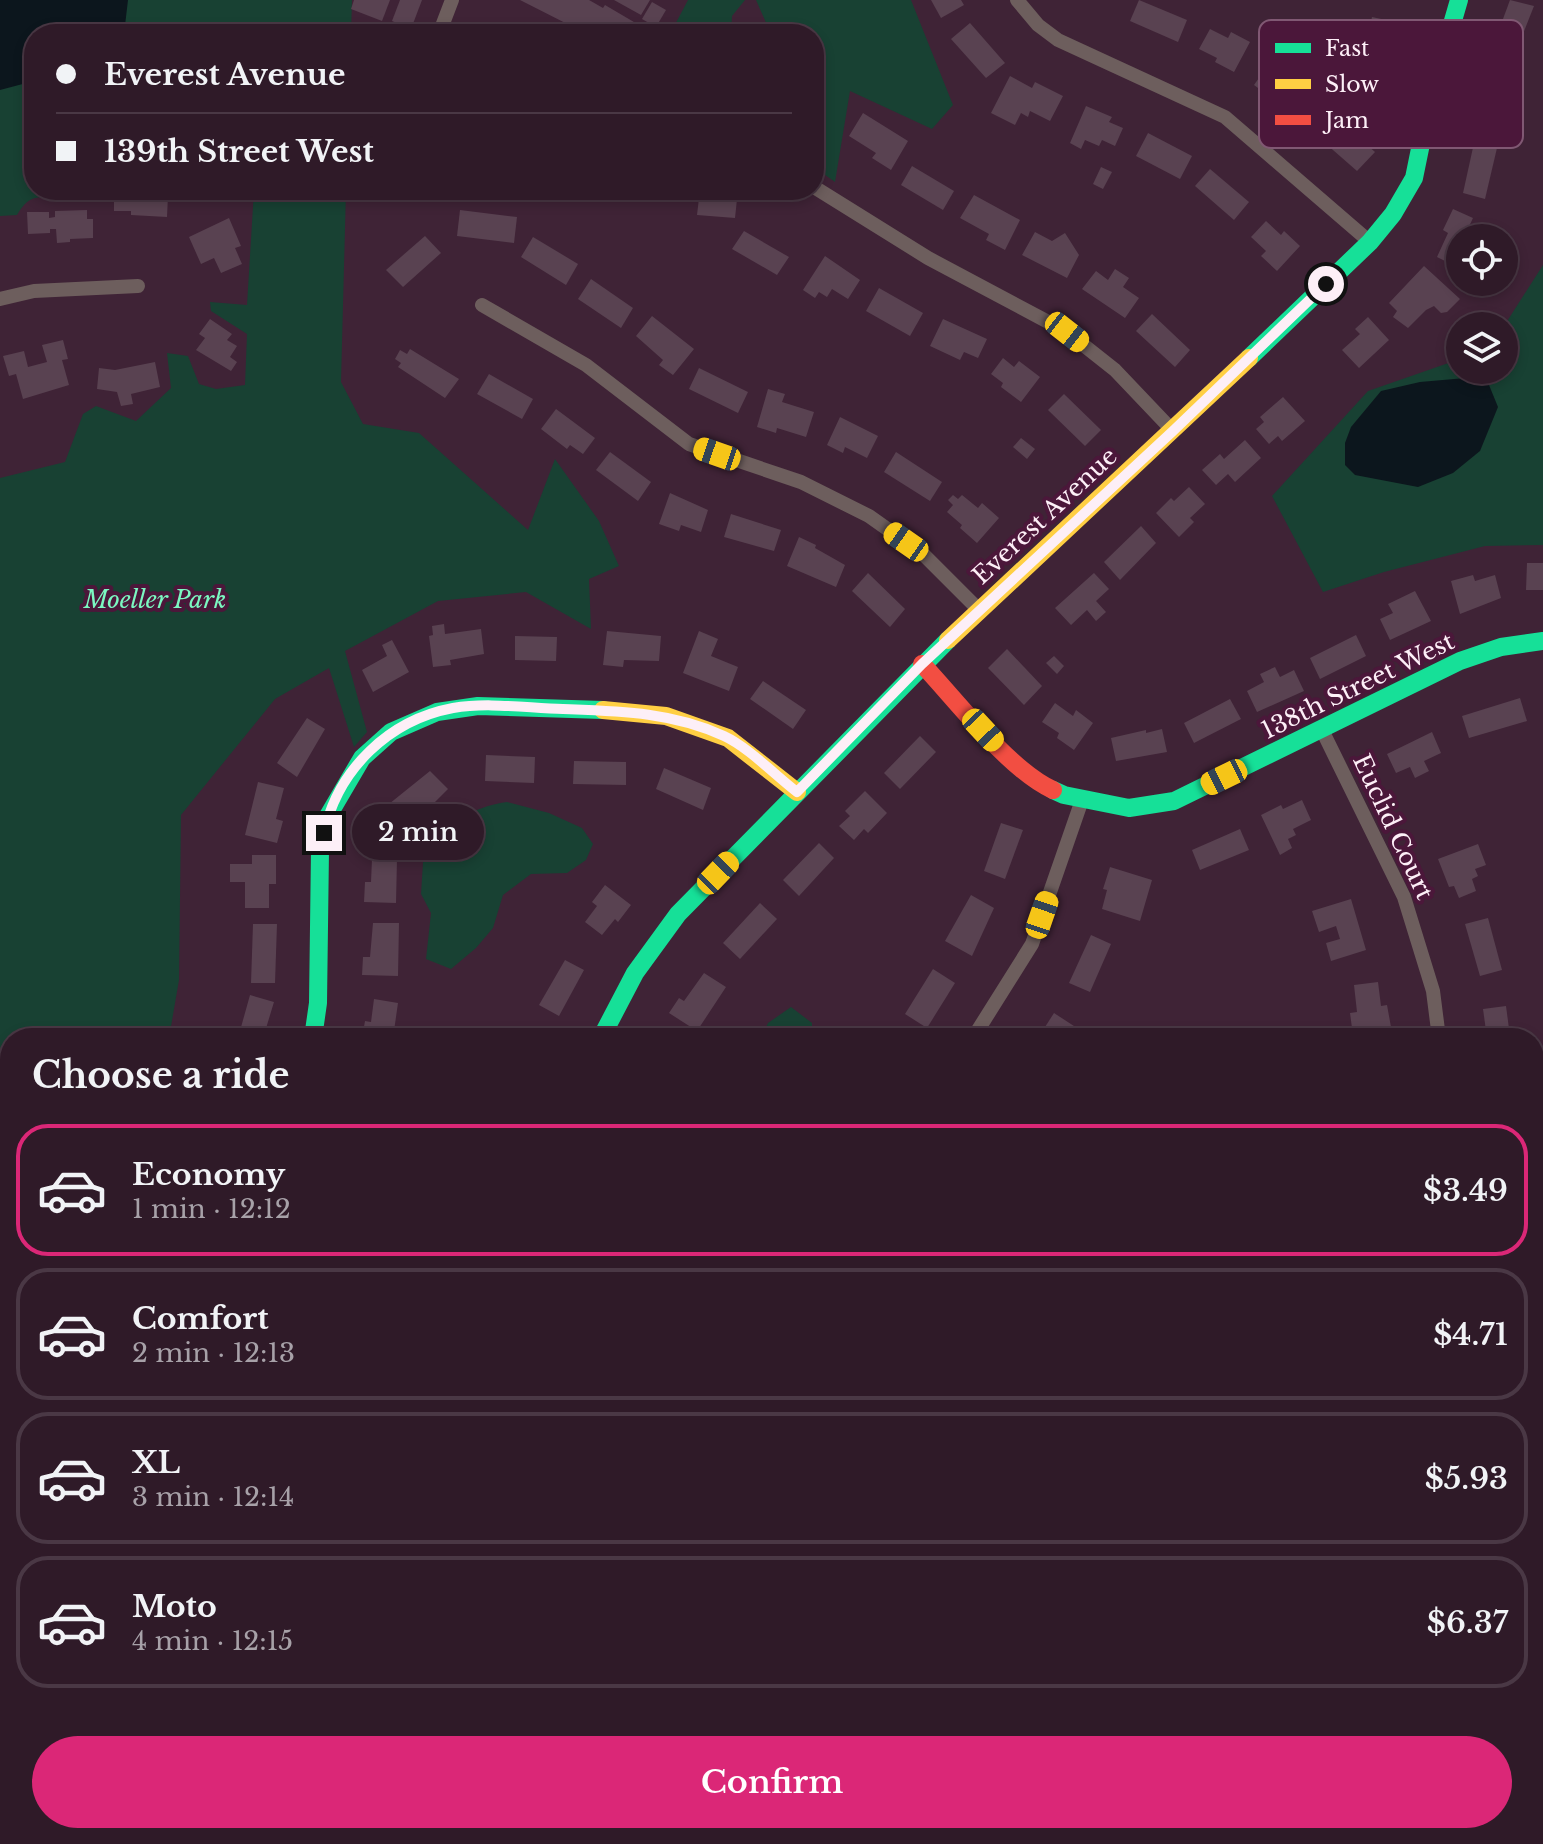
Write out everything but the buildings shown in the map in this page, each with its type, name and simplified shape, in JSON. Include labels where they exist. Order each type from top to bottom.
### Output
[{"type":"street","points":[[443,24],[452,0]]},
{"type":"street","points":[[1017,0],[1038,25],[1058,40],[1225,117],[1259,146]]},
{"type":"street","name":"Everest Avenue","points":[[1453,20],[1459,0]]},
{"type":"street","points":[[1261,148],[1370,242]]},
{"type":"street","name":"Everest Avenue","points":[[605,1028],[613,1009],[678,914],[922,664],[1173,431],[1370,242],[1393,214],[1414,178],[1420,148]]},
{"type":"street","points":[[824,193],[928,258],[1067,332],[1115,370],[1173,431]]},
{"type":"street","points":[[0,299],[34,291],[138,286]]},
{"type":"street","points":[[482,305],[586,365],[689,444],[801,482],[869,516],[924,555],[979,610]]},
{"type":"street","name":"138th Street West","points":[[922,664],[1016,765],[1038,783],[1082,800],[1129,808],[1174,801],[1460,661],[1501,647],[1543,641]]},
{"type":"street","points":[[314,1028],[322,885],[320,850],[328,816],[362,758],[391,732],[437,712],[478,706],[620,710],[666,716],[728,738],[797,792]]},
{"type":"street","name":"Euclid Court","points":[[1322,730],[1404,897],[1433,991],[1438,1028]]},
{"type":"street","points":[[979,1028],[1032,944],[1082,800]]},
{"type":"green space","points":[[0,0],[352,0],[351,24],[24,24],[24,200],[30,200],[17,215],[0,216]]},
{"type":"green space","points":[[688,0],[745,0],[732,16],[732,24],[675,24]]},
{"type":"green space","points":[[756,0],[911,0],[953,105],[932,129],[850,91],[835,182],[824,174],[824,24],[767,24]]},
{"type":"green space","name":"Moeller Park","points":[[253,200],[346,200],[341,382],[363,424],[419,433],[528,530],[555,459],[599,521],[619,566],[589,579],[591,629],[526,592],[438,601],[345,651],[367,732],[354,747],[329,668],[275,699],[181,815],[179,980],[171,1028],[0,1028],[0,478],[65,462],[83,414],[96,406],[136,421],[171,388],[167,353],[188,356],[199,384],[216,389],[245,385],[247,334],[211,311],[210,302],[247,305]]},
{"type":"green space","points":[[1543,265],[1543,545],[1485,546],[1384,572],[1323,592],[1272,496],[1368,391],[1446,364],[1446,384],[1518,384],[1518,312],[1513,312]]},
{"type":"green space","points":[[507,802],[549,813],[582,828],[593,844],[586,860],[567,873],[531,874],[503,895],[493,928],[476,948],[451,969],[426,959],[431,913],[421,894],[424,847],[472,812]]},
{"type":"green space","points":[[791,1007],[812,1023],[812,1028],[766,1028]]},
{"type":"shaded area","points":[[0,0],[128,0],[125,24],[24,24],[24,84],[0,90]]},
{"type":"shaded area","points":[[1446,380],[1446,384],[1489,385],[1498,407],[1480,451],[1453,473],[1418,487],[1355,475],[1345,465],[1345,443],[1351,427],[1381,391]]},
{"type":"traffic: fast","points":[[1453,20],[1459,0]]},
{"type":"traffic: fast","points":[[1249,358],[1370,242],[1393,214],[1414,178],[1420,148]]},
{"type":"traffic: fast","points":[[606,1028],[635,973],[678,914],[948,640]]},
{"type":"traffic: fast","points":[[1053,790],[1129,808],[1174,801],[1460,661],[1501,647],[1543,641]]},
{"type":"traffic: fast","points":[[314,1028],[318,1003],[320,850],[328,816],[362,758],[391,732],[437,712],[478,706],[603,710]]},
{"type":"traffic: slow","points":[[948,640],[1249,358]]},
{"type":"traffic: slow","points":[[603,710],[666,716],[728,738],[797,792]]},
{"type":"traffic: jam","points":[[922,664],[1001,751],[1053,790]]},
{"type":"route","points":[[324,833],[335,800],[362,758],[377,743],[391,732],[425,716],[478,706],[620,710],[689,722],[728,738],[797,792],[922,664],[1326,284]]}]
